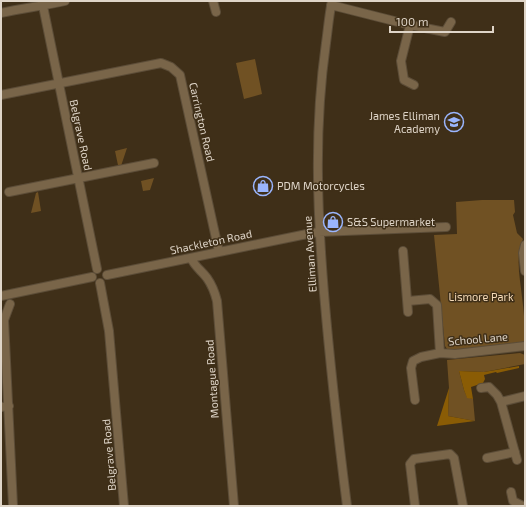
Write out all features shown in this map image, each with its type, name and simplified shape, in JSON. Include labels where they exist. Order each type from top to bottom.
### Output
[{"type":"street","points":[[1,13],[22,4],[42,6],[66,1]]},
{"type":"street","points":[[213,1],[216,12]]},
{"type":"street","points":[[331,3],[410,25],[445,32],[451,22]]},
{"type":"street","name":"Elliman Avenue","points":[[331,3],[320,83],[317,127],[317,188],[328,340],[347,506]]},
{"type":"street","name":"Belgrave Road","points":[[42,6],[97,269]]},
{"type":"street","points":[[410,25],[401,62],[404,80],[414,85]]},
{"type":"street","name":"Carrington Road","points":[[1,95],[161,63],[171,67],[180,75],[219,252]]},
{"type":"street","points":[[9,192],[154,163]]},
{"type":"street","name":"Shackleton Road","points":[[106,274],[320,232],[446,227]]},
{"type":"street","points":[[525,245],[523,253],[525,271]]},
{"type":"street","points":[[403,251],[408,312]]},
{"type":"street","name":"Montague Road","points":[[191,258],[194,265],[206,277],[214,289],[217,302],[234,506]]},
{"type":"street","points":[[97,269],[104,270],[106,274],[106,279],[100,283],[96,282],[92,277],[92,273],[97,269]]},
{"type":"street","points":[[1,296],[92,277]]},
{"type":"street","name":"Belgrave Road","points":[[100,283],[109,331],[124,506]]},
{"type":"street","name":"School Lane","points":[[408,301],[430,299],[437,305],[440,353],[455,354],[525,346]]},
{"type":"street","points":[[10,304],[4,320],[5,406],[13,506]]},
{"type":"street","points":[[415,400],[411,368],[414,361],[421,357],[440,353]]},
{"type":"street","points":[[481,388],[489,387],[497,394],[501,402],[516,456],[487,458]]},
{"type":"street","points":[[501,402],[525,396]]},
{"type":"street","points":[[415,506],[410,464],[414,459],[450,454],[454,458],[463,506]]},
{"type":"street","points":[[511,492],[513,501],[524,506]]},
{"type":"green space","points":[[255,59],[262,94],[244,99],[236,63]]},
{"type":"green space","points":[[127,148],[120,169],[119,170],[115,151]]},
{"type":"green space","points":[[154,178],[150,190],[143,191],[141,181]]},
{"type":"green space","points":[[38,192],[41,211],[31,213],[36,193]]},
{"type":"green space","name":"Lismore Park","points":[[514,200],[515,212],[513,215],[517,233],[523,239],[519,253],[519,268],[525,340],[523,343],[450,351],[445,346],[434,235],[457,234],[456,202]]},
{"type":"green space","points":[[520,353],[525,355],[525,364],[484,372],[459,371],[467,397],[473,399],[475,421],[448,416],[449,388],[447,360]]},
{"type":"shaded area","points":[[519,366],[519,368],[484,375],[485,379],[483,383],[471,387],[473,399],[467,398],[459,371],[484,372]]},
{"type":"shaded area","points":[[449,388],[448,416],[475,421],[437,426]]},
{"type":"place","name":"James Elliman Academy","points":[[454,122]]},
{"type":"place","name":"PDM Motorcycles","points":[[263,186]]},
{"type":"place","name":"S&S Supermarket","points":[[333,222]]}]
